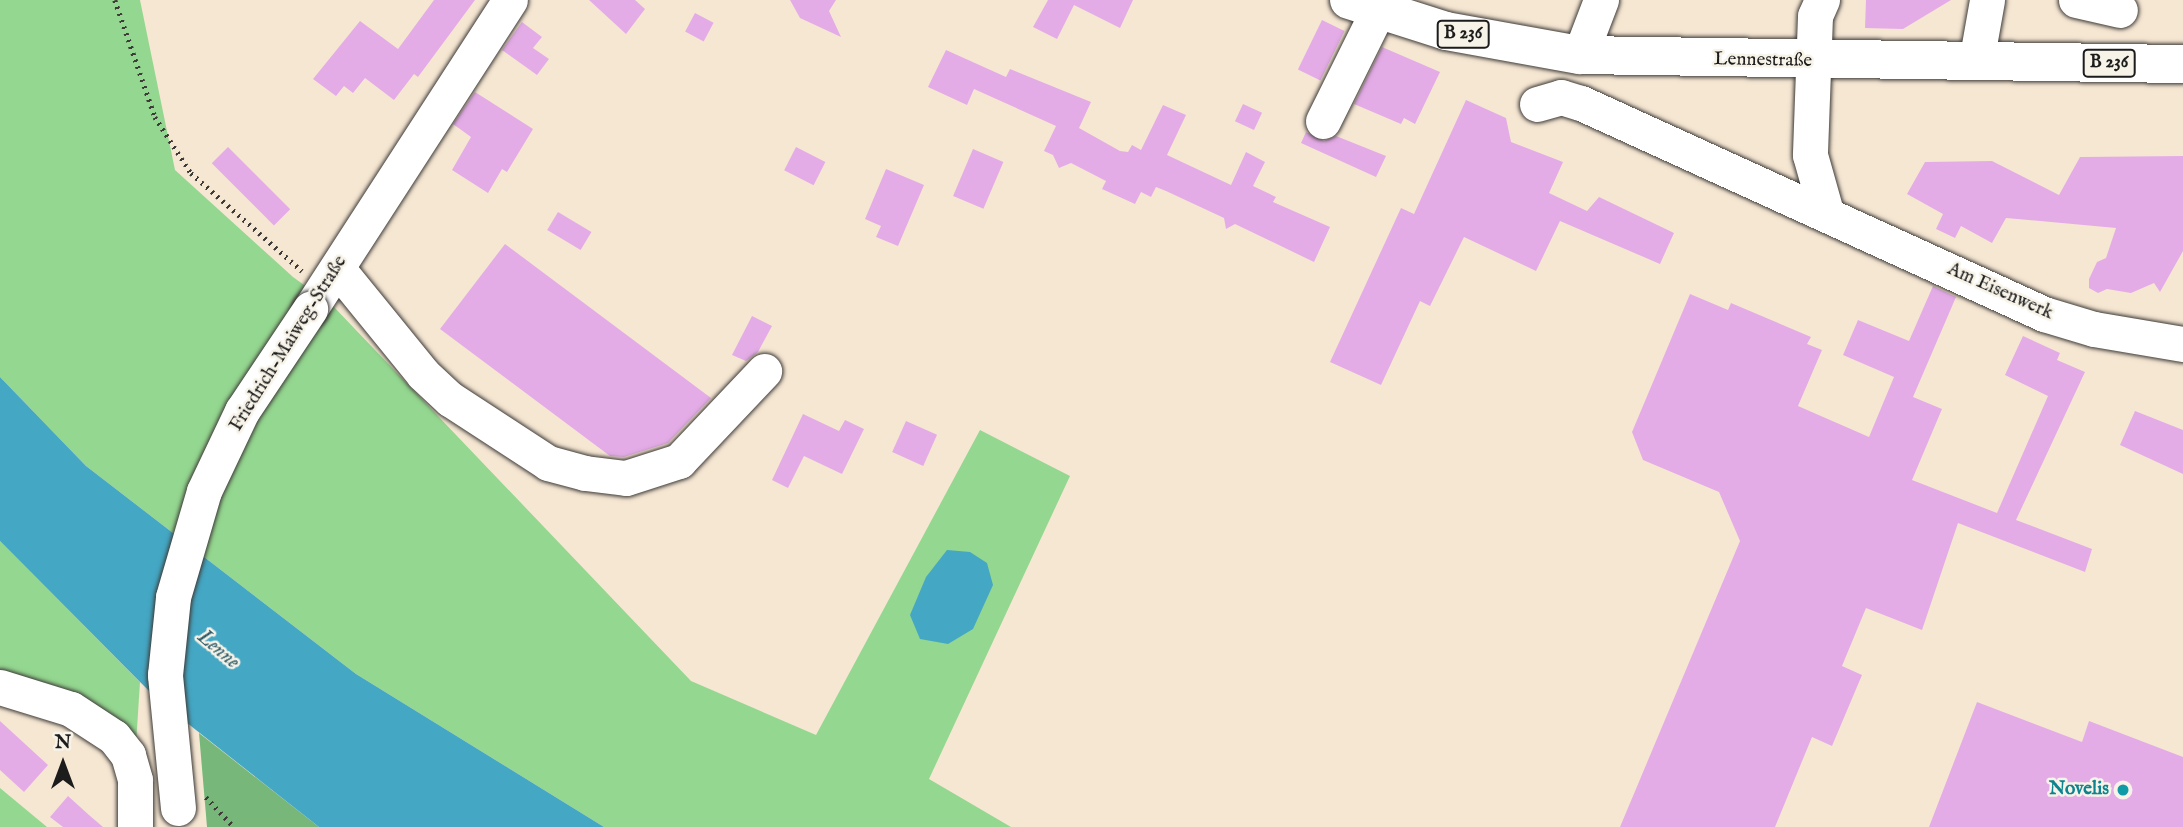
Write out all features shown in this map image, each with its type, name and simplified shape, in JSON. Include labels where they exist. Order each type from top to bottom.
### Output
[{"type":"main road","name":"Lennestraße","points":[[1364,5],[1446,31],[1580,55],[1813,62],[2183,64]]},
{"type":"street","name":"Friedrich-Maiweg-Straße","points":[[181,818],[165,675],[173,597],[204,491],[237,423],[510,0]]},
{"type":"street","points":[[1580,55],[1601,0]]},
{"type":"street","points":[[1822,0],[1815,16],[1811,155],[1826,212]]},
{"type":"street","points":[[1976,62],[1987,0]]},
{"type":"street","points":[[2076,0],[2120,10]]},
{"type":"street","points":[[1323,121],[1364,5]]},
{"type":"street","name":"Am Eisenwerk","points":[[1537,104],[1561,97],[1581,103],[1826,212],[2044,314],[2094,329],[2183,344]]},
{"type":"street","points":[[324,289],[450,399],[548,463],[585,473],[626,478],[679,461],[764,371]]},
{"type":"street","points":[[0,687],[71,709],[114,737],[128,755],[135,780],[135,827]]},
{"type":"path","points":[[115,0],[155,117],[191,173],[324,289]]},
{"type":"green space","points":[[0,0],[140,0],[175,170],[293,277],[333,306],[691,681],[816,735],[980,430],[1070,476],[929,779],[1011,827],[604,827],[356,674],[86,466],[0,377]]},
{"type":"green space","points":[[0,541],[140,682],[136,744],[0,678]]},
{"type":"green space","points":[[199,733],[319,827],[207,827]]},
{"type":"green space","points":[[0,788],[47,827],[0,827]]},
{"type":"water","name":"Lenne","points":[[0,377],[86,466],[356,674],[604,827],[319,827],[158,700],[0,541]]},
{"type":"water","points":[[947,550],[970,552],[987,563],[993,585],[973,629],[948,644],[920,639],[910,615],[926,577]]},
{"type":"building","points":[[434,0],[475,0],[418,77],[414,74],[394,100],[365,78],[353,93],[344,86],[336,96],[313,79],[360,21],[398,49]]},
{"type":"building","points":[[589,0],[635,0],[645,9],[626,34]]},
{"type":"building","points":[[790,0],[836,0],[829,11],[841,37],[800,18]]},
{"type":"building","points":[[1048,0],[1133,0],[1120,28],[1074,5],[1057,39],[1033,27]]},
{"type":"building","points":[[1866,0],[1951,0],[1903,29],[1865,28]]},
{"type":"building","points":[[695,13],[714,23],[704,41],[685,32]]},
{"type":"building","points":[[1322,20],[1344,31],[1320,80],[1298,69]]},
{"type":"building","points":[[522,22],[542,37],[533,48],[549,59],[537,75],[502,50]]},
{"type":"building","points":[[1382,47],[1440,72],[1415,124],[1404,118],[1401,124],[1354,104]]},
{"type":"building","points":[[946,50],[1006,77],[1010,69],[1091,102],[1079,128],[1120,151],[1128,152],[1132,145],[1141,150],[1163,105],[1186,115],[1167,155],[1231,185],[1246,152],[1265,162],[1253,186],[1276,197],[1273,202],[1330,227],[1314,262],[1235,224],[1226,229],[1224,218],[1156,187],[1151,197],[1141,192],[1135,204],[1102,189],[1106,181],[1071,163],[1059,168],[1053,155],[1044,151],[1056,126],[974,89],[967,105],[928,87]]},
{"type":"building","points":[[475,92],[533,129],[507,172],[502,169],[488,193],[452,170],[471,137],[453,124]]},
{"type":"building","points":[[1466,100],[1506,118],[1511,142],[1563,162],[1549,193],[1587,211],[1599,197],[1674,233],[1660,264],[1560,221],[1536,271],[1464,237],[1430,306],[1420,301],[1381,385],[1330,362],[1401,208],[1414,214]]},
{"type":"building","points":[[1243,104],[1262,113],[1254,130],[1235,121]]},
{"type":"building","points":[[1306,132],[1324,141],[1336,136],[1386,156],[1376,177],[1301,143]]},
{"type":"building","points":[[228,147],[290,209],[274,225],[212,163]]},
{"type":"building","points":[[796,147],[825,162],[814,185],[784,170]]},
{"type":"building","points":[[973,149],[1003,162],[983,209],[953,196]]},
{"type":"building","points":[[2183,156],[2183,251],[2160,292],[2154,283],[2131,293],[2107,289],[2098,293],[2089,288],[2089,279],[2097,262],[2106,258],[2116,228],[2006,218],[1992,243],[1961,226],[1955,238],[1936,229],[1943,214],[1907,194],[1925,162],[1992,161],[2059,195],[2080,157]]},
{"type":"building","points":[[886,169],[924,185],[898,246],[876,237],[881,226],[865,219]]},
{"type":"building","points":[[558,212],[591,232],[581,250],[547,230]]},
{"type":"building","points":[[505,244],[711,398],[668,443],[624,457],[610,456],[440,329]]},
{"type":"building","points":[[1933,286],[1956,297],[1913,397],[1942,409],[1912,480],[1997,513],[2048,396],[2005,375],[2023,336],[2060,353],[2057,360],[2085,372],[2016,520],[2092,549],[2085,572],[1958,523],[1922,630],[1866,608],[1842,666],[1862,675],[1832,746],[1812,737],[1775,827],[1620,827],[1740,541],[1719,492],[1643,460],[1632,432],[1690,294],[1728,310],[1731,303],[1811,337],[1807,344],[1822,350],[1798,406],[1869,437],[1894,377],[1843,355],[1858,320],[1909,341]]},
{"type":"building","points":[[752,316],[772,326],[758,352],[746,361],[732,355]]},
{"type":"building","points":[[2135,411],[2183,430],[2183,474],[2120,445]]},
{"type":"building","points":[[803,414],[839,431],[845,420],[864,429],[842,474],[804,456],[788,488],[772,480]]},
{"type":"building","points":[[906,421],[937,435],[923,466],[892,452]]},
{"type":"building","points":[[1977,702],[2082,742],[2089,721],[2183,757],[2183,827],[1929,827]]},
{"type":"building","points":[[0,721],[48,765],[24,792],[0,770]]},
{"type":"building","points":[[68,796],[103,827],[63,827],[50,817]]},
{"type":"place","name":"Novelis","points":[[2123,790]]}]
